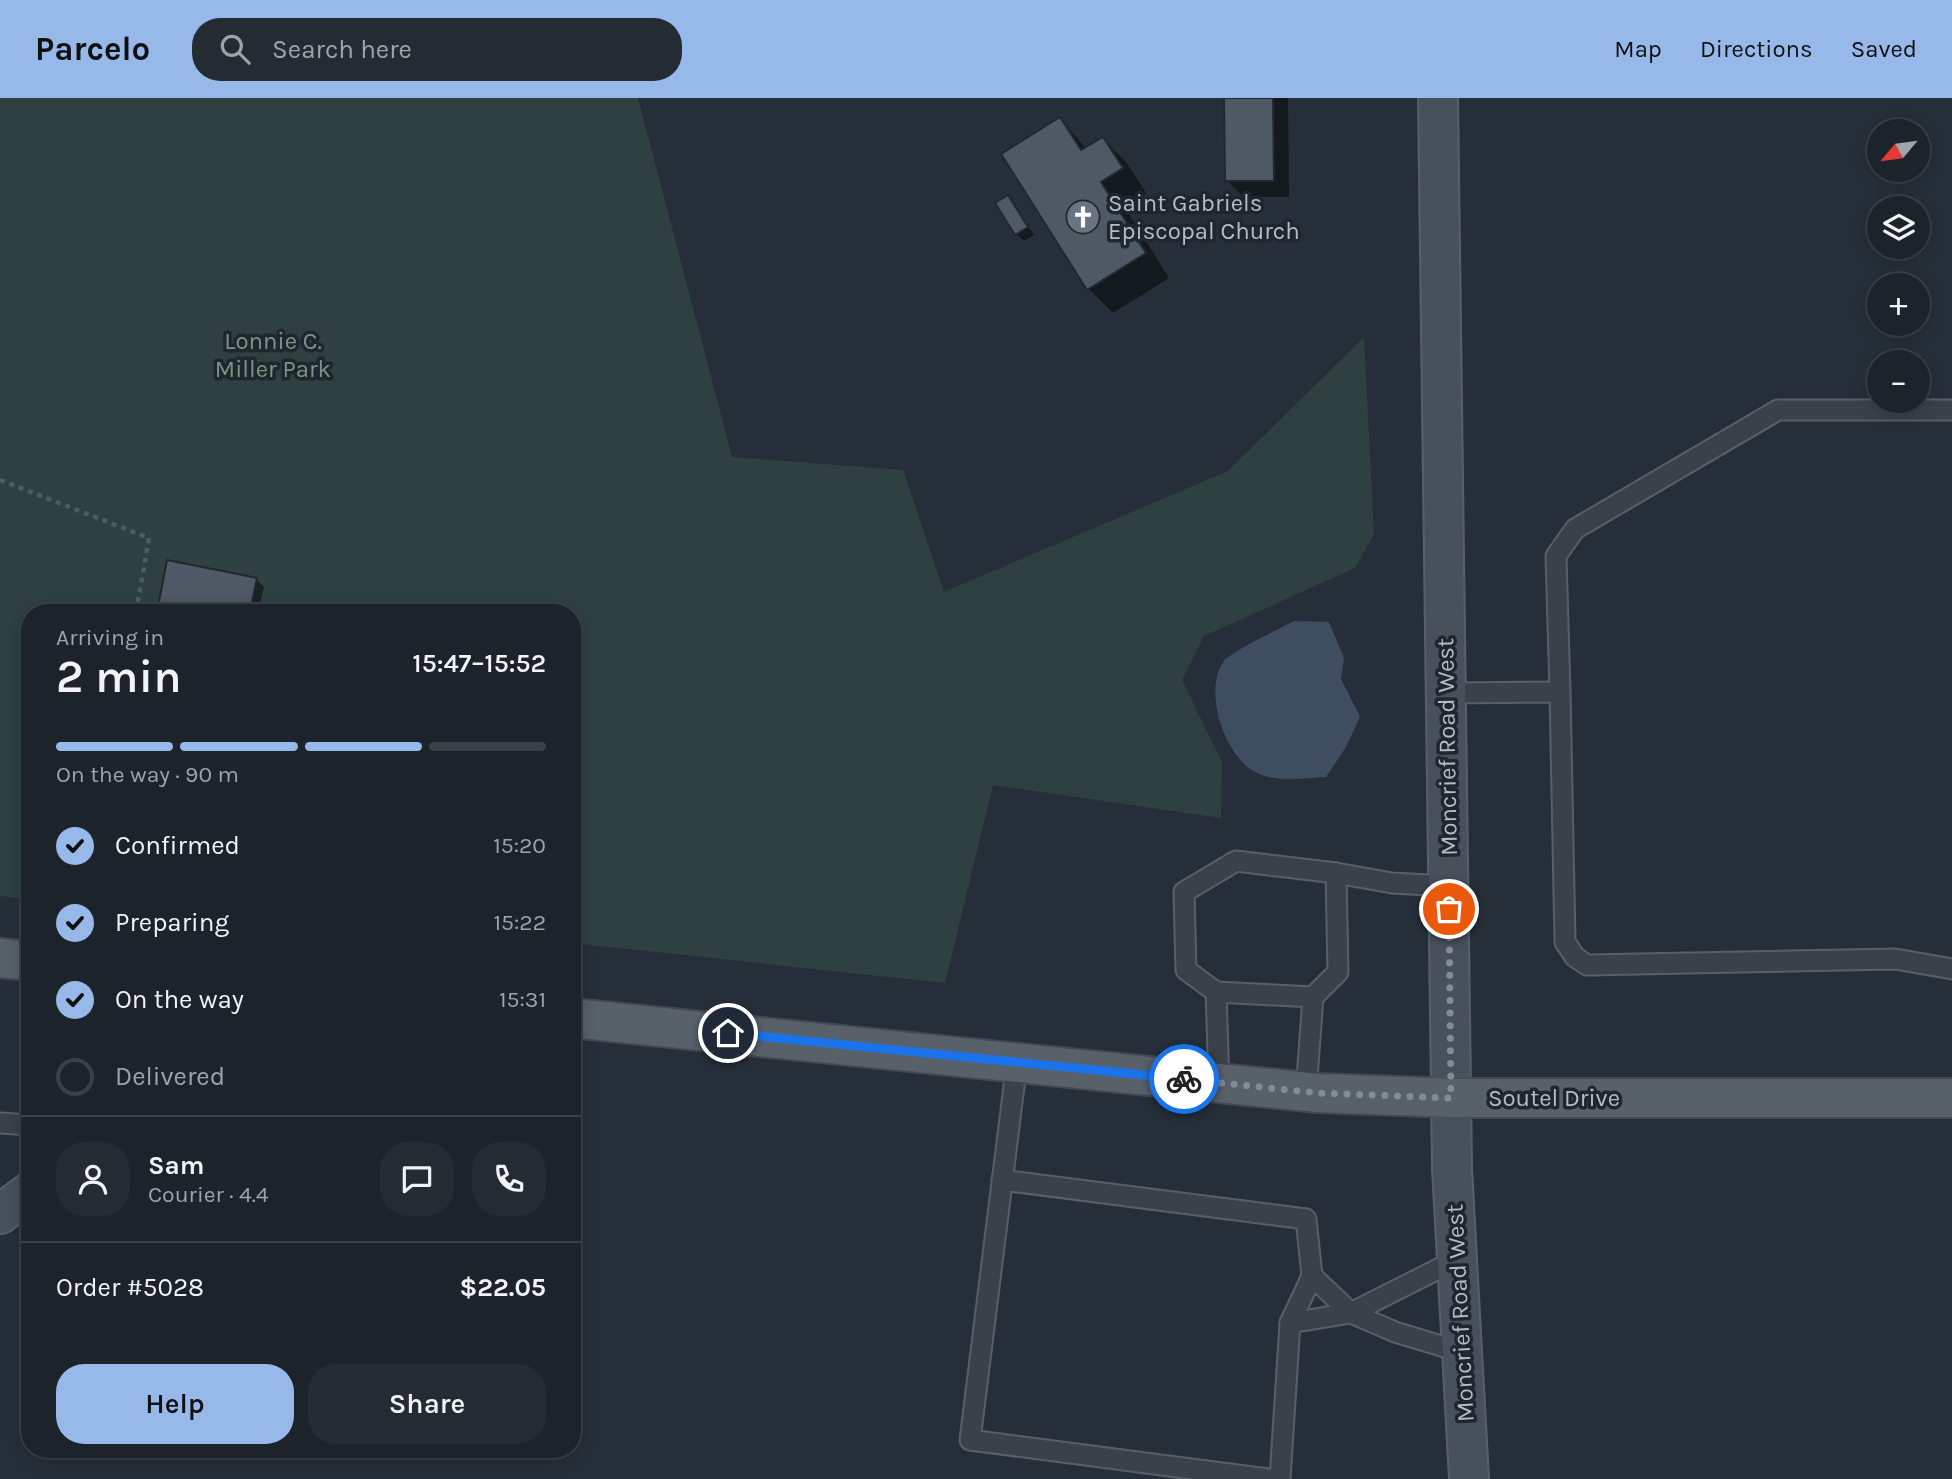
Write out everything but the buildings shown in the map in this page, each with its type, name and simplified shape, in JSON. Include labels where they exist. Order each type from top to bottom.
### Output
[{"type":"main road","name":"Moncrief Road West","points":[[1438,98],[1451,1098],[1456,1260],[1469,1479]]},
{"type":"main road","points":[[0,958],[21,960]]},
{"type":"main road","name":"Soutel Drive","points":[[581,1019],[1306,1092],[1451,1098],[1952,1098]]},
{"type":"main road","points":[[0,1214],[21,1199]]},
{"type":"lane","points":[[1952,410],[1778,410],[1575,529],[1556,556],[1566,942],[1575,957],[1587,965],[1895,959],[1952,969]]},
{"type":"lane","points":[[1446,693],[1560,692]]},
{"type":"lane","points":[[1313,997],[1216,992],[1186,970],[1184,892],[1236,861],[1392,883],[1449,886]]},
{"type":"lane","points":[[1306,1092],[1313,997],[1338,972],[1336,873]]},
{"type":"lane","points":[[1216,992],[1219,1083]]},
{"type":"lane","points":[[1017,1062],[970,1440],[1268,1479]]},
{"type":"lane","points":[[0,1123],[21,1124]]},
{"type":"lane","points":[[1002,1181],[1306,1219],[1311,1276],[1290,1322],[1280,1479]]},
{"type":"lane","points":[[1290,1322],[1351,1313],[1456,1260]]},
{"type":"lane","points":[[1311,1276],[1351,1313],[1395,1332],[1461,1352]]},
{"type":"path","points":[[0,480],[149,538],[137,604]]},
{"type":"green space","name":"Lonnie C. Miller Park","points":[[0,98],[638,98],[732,457],[903,470],[944,592],[1228,471],[1364,337],[1374,534],[1355,568],[1204,636],[1182,680],[1222,762],[1221,818],[993,785],[945,983],[581,944],[581,604],[21,604],[21,898],[0,896]]},
{"type":"water","points":[[1294,621],[1329,622],[1344,658],[1341,679],[1360,717],[1346,747],[1326,777],[1282,779],[1257,773],[1245,765],[1235,753],[1220,723],[1216,706],[1215,689],[1224,661],[1245,646]]},
{"type":"way so far","points":[[1184,1079],[1318,1093],[1451,1098],[1449,909]]},
{"type":"place","name":"Saint Gabriels Episcopal Church","points":[[1083,217]]},
{"type":"route","points":[[728,1033],[1184,1079]]}]
